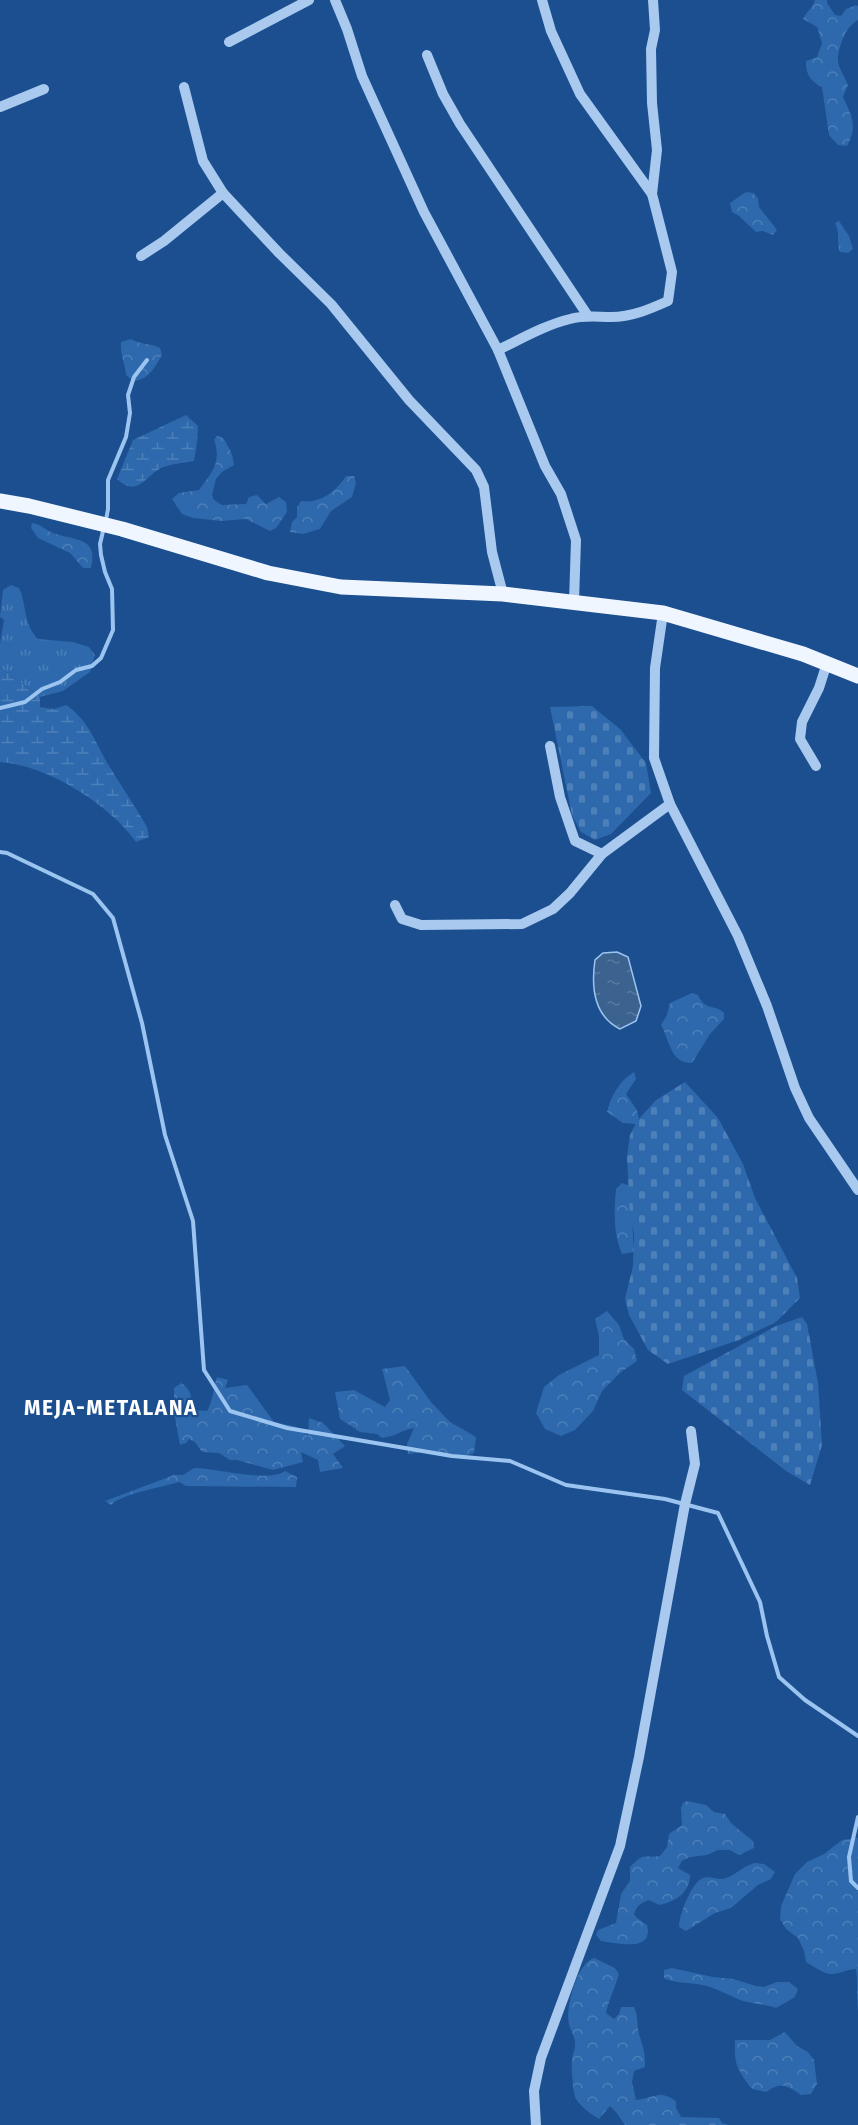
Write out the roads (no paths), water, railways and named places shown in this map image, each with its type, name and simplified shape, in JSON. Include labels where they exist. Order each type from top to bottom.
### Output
[{"type":"main road","points":[[0,501],[122,529],[268,573],[341,586],[503,594],[663,613],[804,654],[858,676]]},
{"type":"street","points":[[229,42],[309,0]]},
{"type":"street","points":[[334,0],[347,29],[362,76],[424,212],[498,350],[545,466],[561,494],[576,540],[574,602]]},
{"type":"street","points":[[542,0],[550,31],[580,94],[652,194]]},
{"type":"street","points":[[498,350],[570,319],[588,316],[612,318],[631,315],[668,301],[672,272],[652,194],[657,150],[652,103],[651,49],[655,30],[652,0]]},
{"type":"street","points":[[428,55],[443,94],[460,124],[588,316]]},
{"type":"street","points":[[184,87],[203,161],[223,193],[331,304],[410,400],[476,470],[484,487],[492,552],[503,594]]},
{"type":"street","points":[[0,107],[44,89]]},
{"type":"street","points":[[141,256],[164,242],[223,193]]},
{"type":"street","points":[[663,613],[655,668],[654,758],[670,804],[738,936],[767,1006],[795,1088],[809,1118],[858,1190]]},
{"type":"street","points":[[816,766],[800,739],[802,722],[819,688],[828,663]]},
{"type":"street","points":[[550,746],[560,797],[575,842],[602,854]]},
{"type":"street","points":[[394,905],[402,919],[421,925],[522,924],[553,909],[589,872],[602,854],[670,804]]},
{"type":"street","points":[[536,2125],[534,2091],[541,2058],[620,1846],[639,1757],[685,1504],[695,1464],[691,1431]]},
{"type":"water","points":[[617,952],[628,957],[641,1006],[636,1021],[620,1029],[605,1017],[596,1000],[594,990],[595,960],[603,953]]},
{"type":"waterway","points":[[106,520],[108,480],[126,437],[130,413],[128,395],[134,377],[147,360]]},
{"type":"waterway","points":[[0,708],[25,702],[42,689],[60,682],[76,670],[92,666],[101,658],[113,630],[112,589],[105,572],[100,544],[104,527]]},
{"type":"waterway","points":[[0,852],[7,853],[93,894],[113,918],[142,1023],[165,1135],[193,1221],[204,1370],[230,1411],[287,1428],[452,1456],[510,1461],[566,1485],[665,1499],[718,1513],[760,1602],[779,1677],[805,1700],[858,1736]]},
{"type":"waterway","points":[[858,1817],[849,1857],[851,1881],[858,1888]]},
{"type":"district","name":"MEJA-METALANA","points":[[111,1408]]}]
